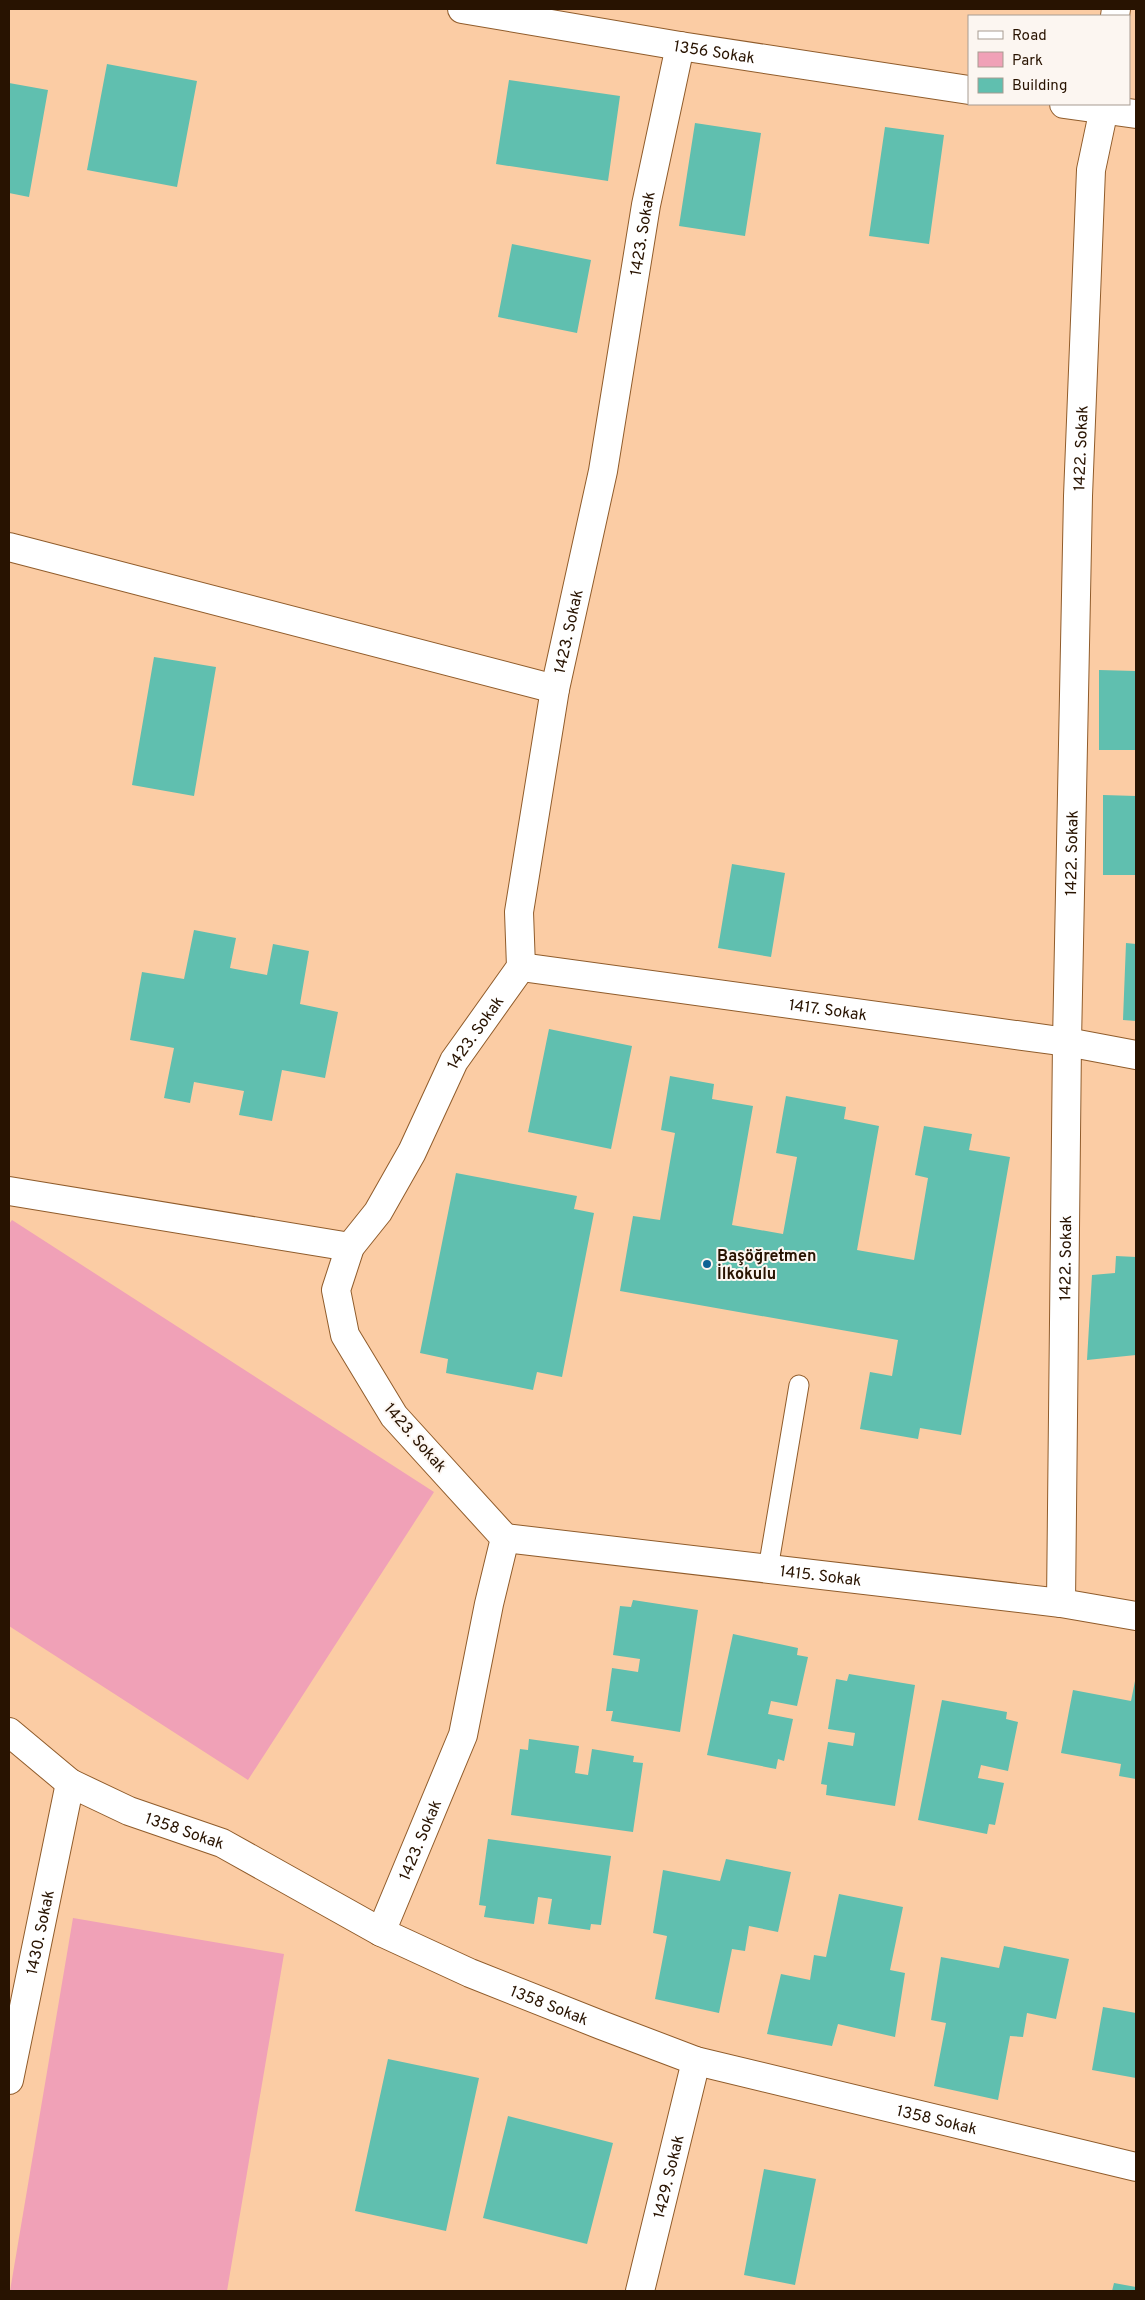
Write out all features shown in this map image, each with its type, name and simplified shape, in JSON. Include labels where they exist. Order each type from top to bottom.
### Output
[{"type":"street","name":"1356 Sokak","points":[[462,9],[680,46],[968,90]]},
{"type":"street","name":"1423. Sokak","points":[[381,1932],[463,1736],[489,1604],[505,1538],[394,1416],[345,1334],[336,1290],[350,1247],[378,1212],[412,1152],[454,1060],[520,967],[519,912],[555,689],[603,471],[646,205],[680,46]]},
{"type":"street","points":[[1077,105],[1104,107],[1136,114]]},
{"type":"street","name":"1422. Sokak","points":[[1061,1603],[1067,1042],[1078,496],[1090,170],[1104,107]]},
{"type":"street","points":[[9,547],[555,689]]},
{"type":"street","name":"1417. Sokak","points":[[520,967],[1067,1042],[1136,1055]]},
{"type":"street","points":[[9,1191],[350,1247]]},
{"type":"street","name":"1415. Sokak","points":[[505,1538],[1061,1603],[1136,1616]]},
{"type":"street","name":"1358 Sokak","points":[[9,1732],[70,1783],[129,1811],[222,1843],[381,1932],[470,1974],[696,2061],[1136,2167]]},
{"type":"street","name":"1430. Sokak","points":[[9,2080],[70,1783]]},
{"type":"street","name":"1429. Sokak","points":[[640,2291],[696,2061]]},
{"type":"lane","points":[[768,1569],[799,1385]]},
{"type":"green space","points":[[12,1220],[434,1492],[248,1780],[9,1626],[9,1224]]},
{"type":"green space","points":[[73,1918],[284,1954],[227,2291],[10,2291]]},
{"type":"building","points":[[107,64],[197,81],[177,187],[87,170]]},
{"type":"building","points":[[509,80],[620,96],[608,181],[496,164]]},
{"type":"building","points":[[9,83],[48,90],[29,197],[9,193]]},
{"type":"building","points":[[695,123],[761,133],[745,236],[679,226]]},
{"type":"building","points":[[885,127],[944,135],[929,244],[869,236]]},
{"type":"building","points":[[512,244],[591,260],[577,333],[498,317]]},
{"type":"building","points":[[154,657],[216,667],[194,796],[132,785]]},
{"type":"building","points":[[1099,670],[1136,671],[1136,750],[1099,750]]},
{"type":"building","points":[[1103,795],[1136,796],[1136,875],[1103,875]]},
{"type":"building","points":[[732,864],[785,873],[771,957],[718,948]]},
{"type":"building","points":[[194,930],[236,938],[230,968],[267,975],[273,944],[309,951],[300,1004],[338,1012],[325,1078],[282,1070],[272,1121],[239,1115],[244,1091],[194,1082],[190,1103],[164,1098],[174,1048],[130,1040],[142,972],[184,979]]},
{"type":"building","points":[[1126,943],[1136,944],[1136,1021],[1123,1020]]},
{"type":"building","points":[[549,1029],[632,1046],[611,1149],[528,1132]]},
{"type":"building","points":[[670,1076],[714,1084],[712,1099],[753,1106],[732,1225],[783,1234],[797,1157],[776,1153],[786,1096],[846,1107],[844,1119],[879,1126],[857,1250],[914,1260],[928,1178],[915,1175],[924,1126],[972,1134],[969,1150],[1010,1157],[961,1435],[920,1428],[918,1439],[860,1429],[870,1372],[892,1376],[898,1340],[620,1291],[633,1216],[660,1220],[675,1133],[661,1130]]},
{"type":"building","points":[[456,1173],[577,1196],[574,1209],[594,1213],[562,1377],[537,1372],[533,1390],[446,1373],[448,1359],[420,1353]]},
{"type":"building","points":[[1116,1256],[1136,1257],[1136,1355],[1087,1360],[1092,1275],[1115,1273]]},
{"type":"building","points":[[633,1600],[698,1610],[680,1732],[611,1721],[613,1711],[606,1711],[612,1668],[638,1672],[640,1659],[613,1655],[620,1606],[631,1607]]},
{"type":"building","points":[[733,1634],[798,1648],[797,1655],[808,1657],[797,1706],[771,1701],[768,1714],[793,1719],[784,1761],[778,1759],[776,1769],[707,1755]]},
{"type":"building","points":[[849,1674],[915,1685],[895,1806],[826,1795],[827,1785],[821,1784],[828,1742],[853,1746],[855,1733],[828,1729],[836,1679],[847,1681]]},
{"type":"building","points":[[1135,1681],[1136,1779],[1119,1776],[1121,1764],[1061,1753],[1073,1690],[1131,1701]]},
{"type":"building","points":[[942,1700],[1007,1712],[1006,1719],[1018,1722],[1008,1771],[981,1765],[978,1778],[1004,1783],[995,1825],[989,1824],[987,1834],[918,1820]]},
{"type":"building","points":[[529,1739],[579,1746],[575,1773],[588,1775],[592,1749],[634,1756],[633,1762],[643,1763],[633,1832],[511,1815],[520,1749],[528,1750]]},
{"type":"building","points":[[488,1839],[611,1856],[601,1925],[591,1924],[590,1930],[548,1924],[552,1899],[538,1897],[534,1924],[484,1917],[486,1906],[479,1905]]},
{"type":"building","points":[[726,1859],[791,1872],[778,1932],[749,1926],[745,1951],[732,1949],[719,2013],[655,1999],[667,1936],[653,1933],[663,1870],[720,1881]]},
{"type":"building","points":[[839,1894],[903,1907],[890,1970],[905,1973],[895,2037],[838,2024],[832,2046],[767,2034],[781,1974],[810,1980],[814,1955],[826,1957]]},
{"type":"building","points":[[1004,1946],[1069,1959],[1056,2019],[1027,2013],[1023,2037],[1010,2036],[998,2100],[934,2086],[946,2023],[931,2020],[941,1957],[999,1968]]},
{"type":"building","points":[[1103,2007],[1136,2013],[1136,2078],[1092,2070]]},
{"type":"building","points":[[388,2059],[479,2078],[446,2231],[355,2211]]},
{"type":"building","points":[[508,2116],[613,2143],[587,2244],[483,2218]]},
{"type":"building","points":[[764,2169],[816,2179],[795,2285],[744,2275]]},
{"type":"building","points":[[1114,2283],[1136,2287],[1136,2291],[1112,2291]]},
{"type":"place","name":"Başöğretmen İlkokulu","points":[[707,1264]]}]
